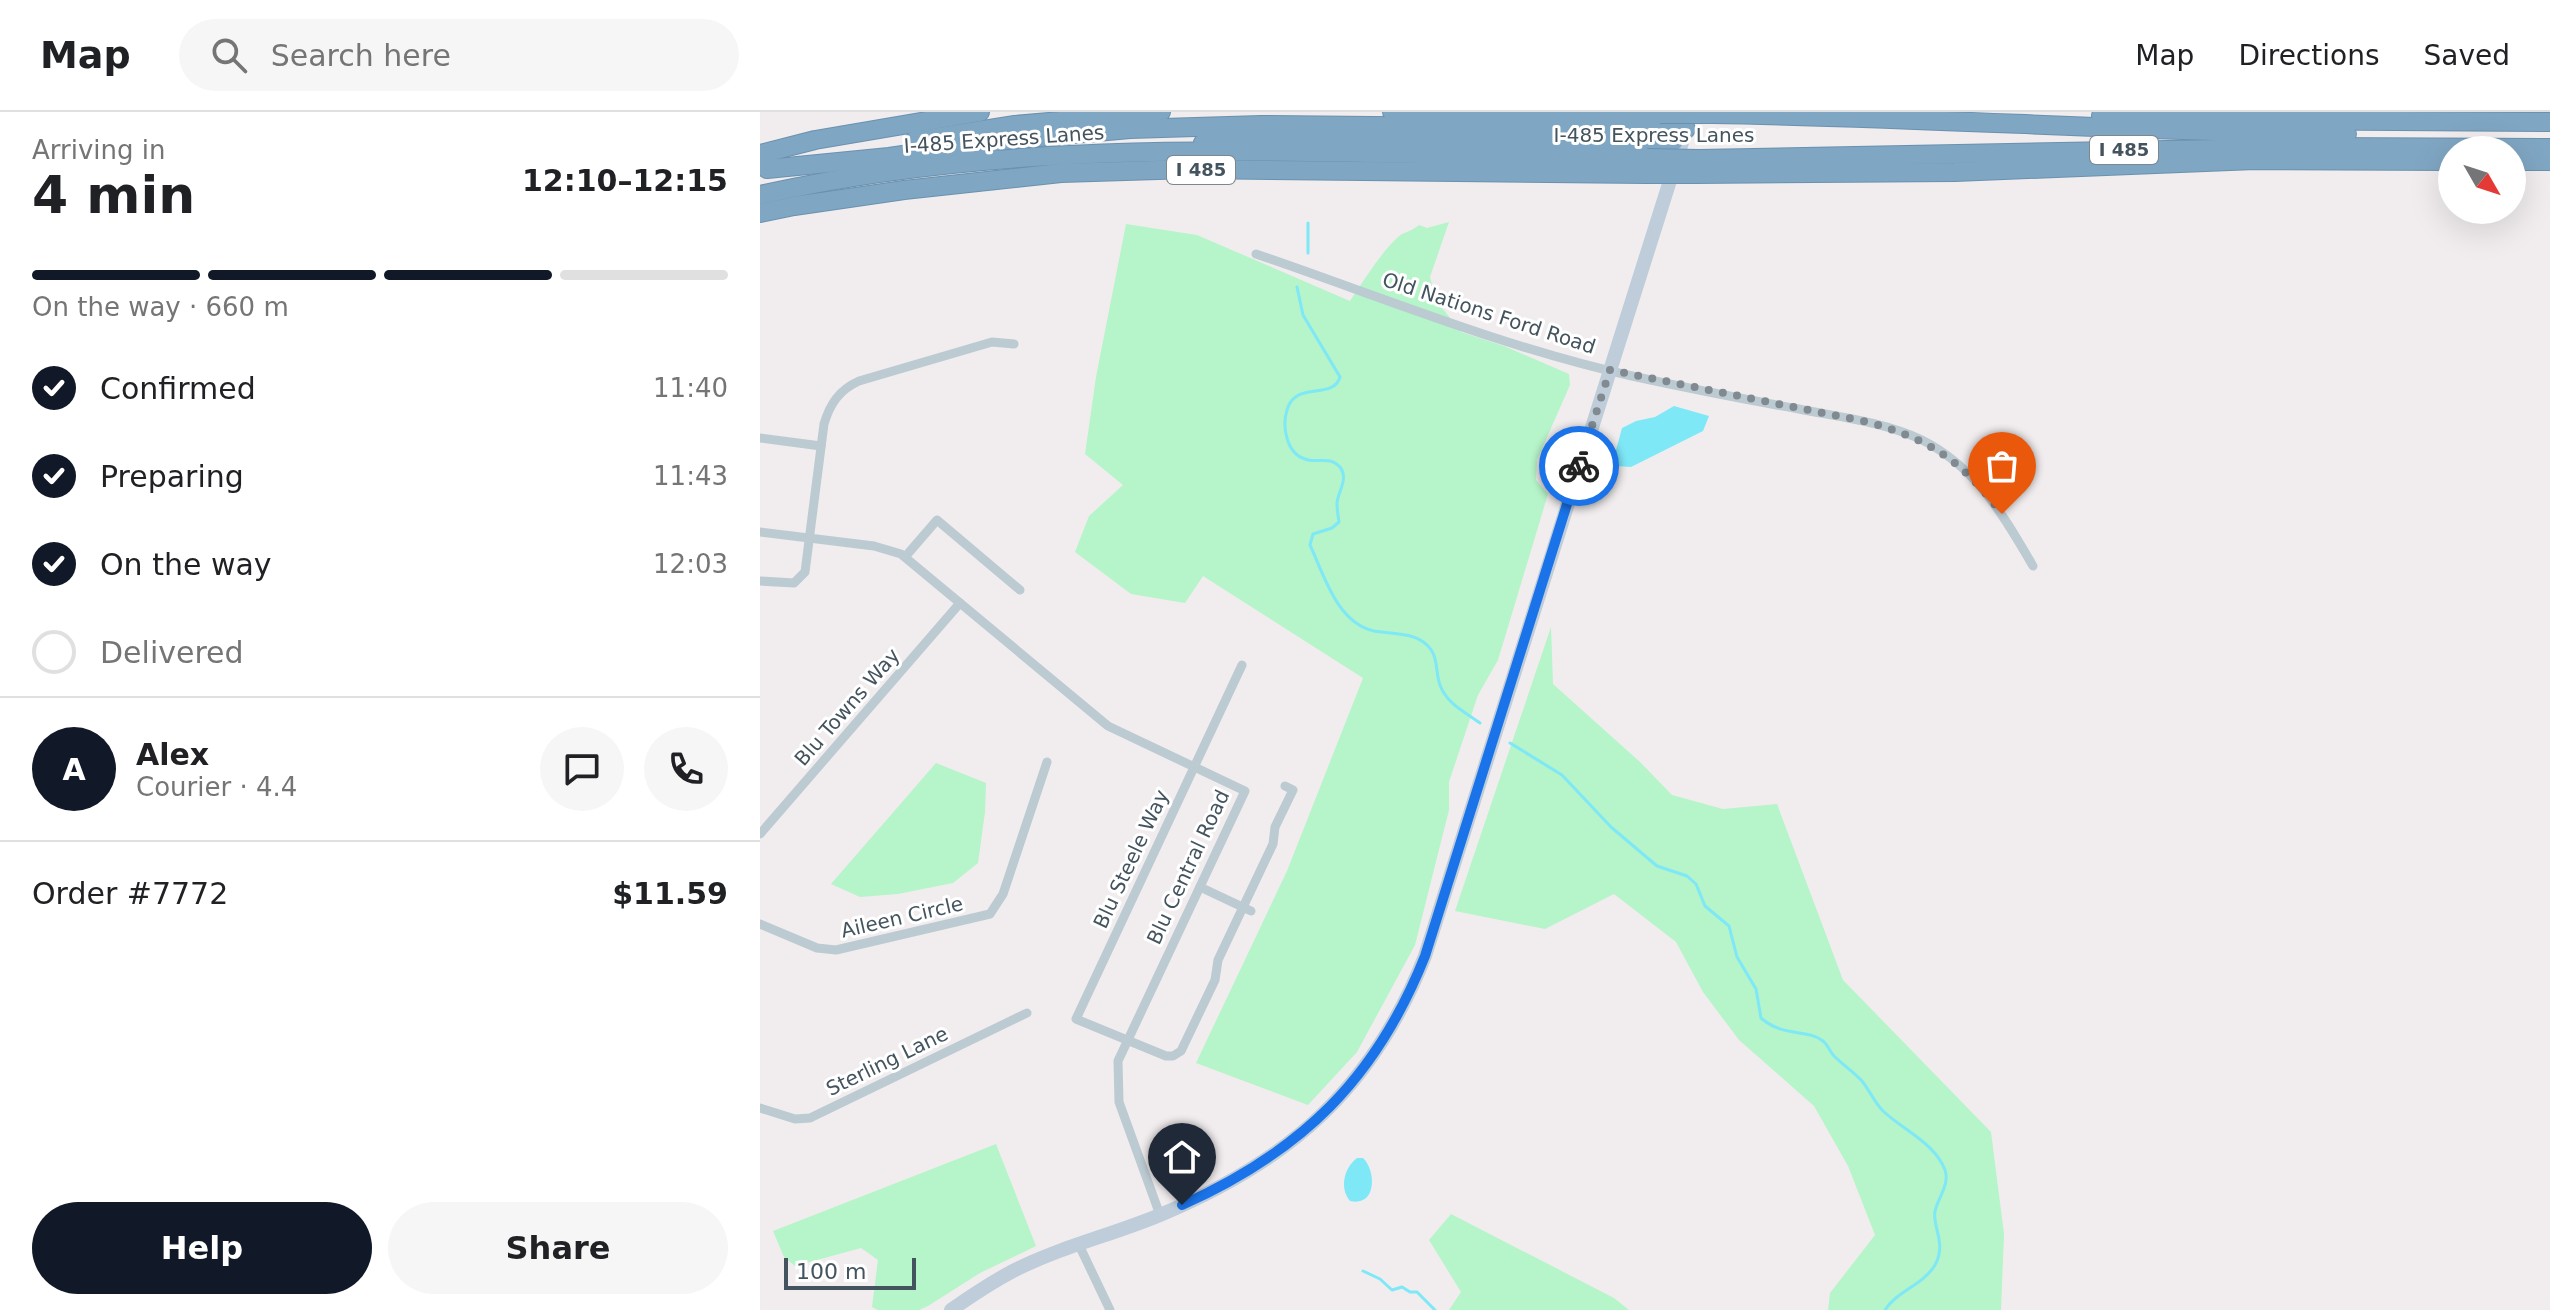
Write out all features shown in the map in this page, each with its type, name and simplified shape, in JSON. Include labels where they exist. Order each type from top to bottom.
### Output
[{"type":"highway","points":[[762,165],[815,140],[980,112]]},
{"type":"highway","name":"I-485 Express Lanes","points":[[762,165],[1015,125],[1161,112]]},
{"type":"highway","name":"I-485 Express Lanes","points":[[1392,112],[1712,114],[1923,119],[2196,132],[2550,136]]},
{"type":"highway","name":"I 485","points":[[2034,112],[2247,120],[2550,122]]},
{"type":"highway","points":[[762,165],[889,157],[1007,140],[1130,129],[1303,125],[1686,127]]},
{"type":"highway","points":[[1153,151],[1221,140],[1686,127]]},
{"type":"highway","name":"I-485 Express Lanes","points":[[1696,167],[1894,157],[2246,148],[2550,148]]},
{"type":"highway","name":"I-485 Express Lanes","points":[[760,195],[872,172],[1004,158],[1153,151],[1646,166]]},
{"type":"highway","points":[[1894,157],[2053,168]]},
{"type":"highway","name":"I 485","points":[[760,213],[904,190],[1061,173],[1190,169],[1646,166],[1859,174],[2255,160],[2438,161]]},
{"type":"highway","points":[[2526,161],[2550,161]]},
{"type":"main road","points":[[951,1310],[1016,1270],[1160,1215],[1227,1185],[1290,1144],[1332,1105],[1376,1052],[1400,1011],[1425,956],[1686,127]]},
{"type":"street","name":"Old Nations Ford Road","points":[[1256,254],[1530,348],[1610,370],[1863,421],[1921,440],[1949,456],[1977,481],[2002,514],[2033,566]]},
{"type":"street","points":[[760,581],[787,584],[799,579],[806,570],[821,446],[828,411],[840,392],[852,384],[996,341],[1014,344]]},
{"type":"street","points":[[760,438],[821,446]]},
{"type":"street","points":[[905,557],[937,520],[1020,590]]},
{"type":"street","name":"Blu Central Road","points":[[760,532],[874,546],[901,554],[1108,726],[1245,791],[1118,1061],[1119,1102],[1160,1215]]},
{"type":"street","name":"Blu Towns Way","points":[[760,834],[960,603]]},
{"type":"street","name":"Blu Steele Way","points":[[1127,1039],[1076,1019],[1242,665]]},
{"type":"street","name":"Aileen Circle","points":[[760,924],[817,948],[836,950],[990,914],[1003,894],[1047,762]]},
{"type":"street","points":[[1127,1039],[1166,1056],[1181,1051],[1215,980],[1218,960],[1247,909],[1273,844],[1275,827],[1293,790],[1285,786]]},
{"type":"street","points":[[1200,887],[1247,909]]},
{"type":"street","name":"Sterling Lane","points":[[760,1108],[795,1119],[810,1118],[1027,1013]]},
{"type":"street","points":[[1079,1245],[1110,1310]]},
{"type":"green space","points":[[1449,222],[1430,277],[1436,300],[1461,332],[1504,346],[1569,374],[1570,385],[1537,460],[1536,480],[1548,494],[1498,660],[1478,695],[1449,782],[1449,810],[1415,945],[1357,1052],[1308,1105],[1196,1063],[1287,871],[1363,678],[1203,576],[1185,603],[1131,594],[1075,552],[1089,516],[1123,485],[1085,454],[1096,377],[1126,224],[1197,235],[1350,301],[1381,256],[1402,234],[1419,225],[1427,228]]},
{"type":"green space","points":[[1551,627],[1553,684],[1672,795],[1723,809],[1777,804],[1843,980],[1991,1132],[2004,1234],[2001,1310],[1828,1310],[1830,1293],[1875,1235],[1848,1166],[1814,1106],[1739,1040],[1703,992],[1676,942],[1614,894],[1545,929],[1455,911]]},
{"type":"green space","points":[[936,763],[986,783],[978,863],[953,883],[898,894],[860,897],[831,884]]},
{"type":"green space","points":[[996,1144],[1036,1246],[980,1273],[928,1306],[919,1310],[878,1310],[872,1307],[878,1260],[861,1248],[795,1266],[784,1257],[773,1231]]},
{"type":"green space","points":[[1451,1214],[1614,1298],[1629,1310],[1449,1310],[1461,1292],[1429,1240]]},
{"type":"water","points":[[1674,406],[1709,416],[1703,431],[1631,467],[1616,466],[1613,461],[1622,428],[1655,417]]},
{"type":"water","points":[[1357,1158],[1363,1158],[1368,1164],[1372,1187],[1365,1199],[1350,1201],[1344,1178]]},
{"type":"waterway","points":[[1308,223],[1308,253]]},
{"type":"waterway","points":[[1297,287],[1303,315],[1340,377],[1330,388],[1298,396],[1291,401],[1287,410],[1285,431],[1293,451],[1305,459],[1336,463],[1343,476],[1337,503],[1339,522],[1332,528],[1313,534],[1310,545],[1333,596],[1350,618],[1374,631],[1409,636],[1427,645],[1433,654],[1443,692],[1457,707],[1480,723]]},
{"type":"waterway","points":[[1510,743],[1562,775],[1611,827],[1657,866],[1687,876],[1696,884],[1705,906],[1729,926],[1737,957],[1756,989],[1761,1018],[1786,1031],[1823,1041],[1834,1056],[1862,1081],[1883,1111],[1926,1144],[1940,1160],[1946,1175],[1935,1211],[1940,1250],[1938,1257],[1930,1272],[1885,1310]]},
{"type":"waterway","points":[[1363,1271],[1380,1279],[1392,1290],[1402,1287],[1417,1292],[1435,1310]]},
{"type":"way so far","points":[[1579,466],[1610,370],[1899,431],[1940,450],[1963,467],[2002,514]]},
{"type":"route","points":[[1182,1205],[1245,1175],[1315,1123],[1376,1052],[1400,1011],[1425,956],[1579,466]]}]
